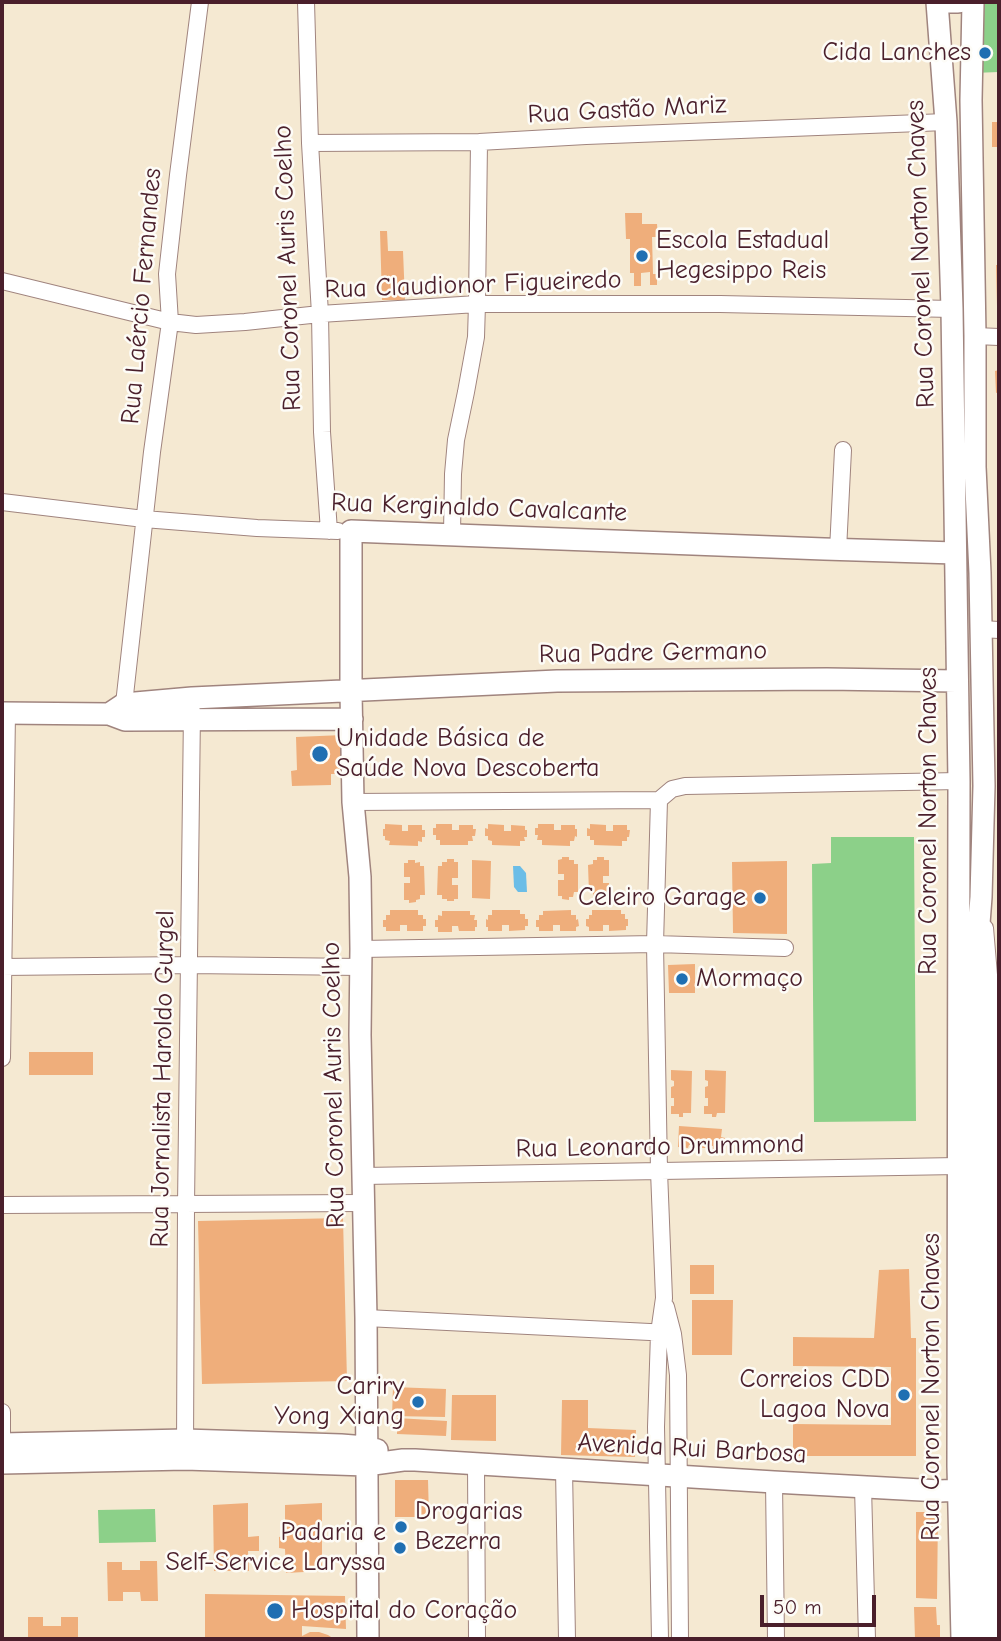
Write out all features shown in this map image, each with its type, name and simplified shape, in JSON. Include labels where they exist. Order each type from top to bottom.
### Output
[{"type":"main road","name":"Rua Coronel Norton Chaves","points":[[937,2],[946,122],[952,309],[965,466],[990,629],[982,715],[992,785],[976,963],[989,1320],[982,1484],[980,1639]]},
{"type":"main road","points":[[948,2],[958,2]]},
{"type":"main road","name":"Rua Coronel Norton Chaves","points":[[962,1639],[982,1484],[958,1166],[959,781],[955,553],[975,337],[971,100],[973,2]]},
{"type":"main road","name":"Rua Kerginaldo Cavalcante","points":[[351,531],[955,553]]},
{"type":"main road","name":"Rua Coronel Auris Coelho","points":[[351,531],[353,802],[360,877],[368,1639]]},
{"type":"main road","name":"Rua Padre Germano","points":[[119,712],[192,698],[557,681],[956,681]]},
{"type":"main road","points":[[5,713],[119,712],[192,720],[352,719]]},
{"type":"main road","points":[[957,715],[966,726],[973,724],[982,715]]},
{"type":"main road","name":"Avenida Rui Barbosa","points":[[2,1444],[366,1456],[940,1491],[982,1484]]},
{"type":"main road","name":"Avenida Rui Barbosa","points":[[2,1463],[185,1450]]},
{"type":"street","name":"Rua Laércio Fernandes","points":[[119,712],[170,322],[167,274],[200,2]]},
{"type":"street","name":"Rua Coronel Auris Coelho","points":[[306,2],[310,143],[320,314],[322,432],[329,531]]},
{"type":"street","name":"Rua Gastão Mariz","points":[[310,143],[479,142],[946,122]]},
{"type":"street","points":[[452,534],[456,440],[476,337],[479,142]]},
{"type":"street","name":"Rua Claudionor Figueiredo","points":[[2,281],[170,322],[195,325],[478,304],[720,304],[952,309]]},
{"type":"street","points":[[975,337],[999,337]]},
{"type":"street","points":[[838,550],[844,450]]},
{"type":"street","name":"Rua Kerginaldo Cavalcante","points":[[2,502],[144,519],[257,528],[351,531]]},
{"type":"street","name":"Rua Jornalista Haroldo Gurgel","points":[[185,1450],[192,698]]},
{"type":"street","points":[[2,1058],[5,713]]},
{"type":"street","points":[[353,802],[659,800],[671,789],[685,786],[959,781]]},
{"type":"street","points":[[659,800],[655,944],[659,1171],[666,1333],[656,1427],[660,1639]]},
{"type":"street","name":"Rua Coronel Norton Chaves","points":[[981,898],[989,975],[996,1106],[989,1320]]},
{"type":"street","points":[[3,967],[189,965],[655,944],[785,948]]},
{"type":"street","name":"Rua Leonardo Drummond","points":[[363,1176],[958,1166]]},
{"type":"street","points":[[2,1205],[363,1203]]},
{"type":"street","points":[[366,1318],[666,1333]]},
{"type":"street","points":[[666,1333],[678,1375],[680,1639]]},
{"type":"street","points":[[2,1412],[2,1463]]},
{"type":"street","points":[[476,1464],[477,1639]]},
{"type":"street","points":[[564,1469],[567,1639]]},
{"type":"street","points":[[774,1482],[776,1639]]},
{"type":"street","name":"Rua Coronel Norton Chaves","points":[[982,1484],[996,1639]]},
{"type":"street","points":[[863,1487],[867,1639]]},
{"type":"green space","points":[[973,2],[999,2],[999,72],[973,73]]},
{"type":"green space","points":[[831,837],[914,837],[916,1121],[814,1122],[812,864],[831,863]]},
{"type":"green space","points":[[155,1509],[156,1542],[99,1543],[98,1510]]},
{"type":"water","points":[[513,866],[520,866],[526,873],[527,892],[518,892],[514,887]]},
{"type":"building","points":[[992,122],[999,122],[999,147],[992,147]]},
{"type":"building","name":"Escola Estadual Hegesippo Reis","points":[[625,213],[642,213],[642,224],[657,224],[658,237],[652,237],[653,274],[657,274],[657,285],[650,285],[650,272],[641,273],[641,286],[634,286],[634,273],[630,273],[630,239],[626,239]]},
{"type":"building","points":[[380,231],[387,231],[388,251],[403,251],[405,300],[382,300]]},
{"type":"building","points":[[996,265],[999,265],[999,306],[997,306]]},
{"type":"building","points":[[999,370],[999,392],[996,393],[995,371]]},
{"type":"building","name":"Unidade Básica de Saúde Nova Descoberta","points":[[343,735],[345,774],[331,774],[331,785],[292,786],[291,771],[297,770],[296,737]]},
{"type":"building","points":[[385,824],[402,825],[402,831],[408,831],[408,825],[422,825],[425,837],[422,837],[422,842],[418,841],[418,846],[389,845],[390,841],[383,836]]},
{"type":"building","points":[[436,824],[452,824],[452,830],[459,830],[459,825],[473,825],[473,829],[476,829],[475,836],[472,836],[473,841],[468,841],[468,845],[440,845],[440,840],[436,840],[436,835],[433,835]]},
{"type":"building","points":[[488,824],[504,825],[504,831],[511,831],[511,825],[525,826],[527,837],[524,837],[525,841],[520,841],[520,846],[492,845],[492,841],[485,836]]},
{"type":"building","points":[[538,824],[554,824],[554,830],[561,830],[561,825],[575,825],[577,837],[570,841],[570,846],[542,845],[542,840],[537,840],[538,835],[535,835]]},
{"type":"building","points":[[590,824],[606,825],[606,831],[613,831],[613,825],[627,825],[627,830],[630,830],[629,837],[627,841],[622,841],[622,846],[594,845],[594,840],[587,836]]},
{"type":"building","points":[[569,857],[569,860],[574,860],[574,864],[578,864],[578,892],[574,892],[569,900],[558,896],[558,880],[564,880],[564,874],[558,874],[558,860]]},
{"type":"building","points":[[597,857],[609,860],[609,876],[603,876],[603,883],[609,883],[609,897],[605,897],[605,900],[598,900],[598,897],[593,897],[593,893],[589,893],[588,865],[593,864]]},
{"type":"building","points":[[447,859],[458,862],[458,878],[452,878],[452,885],[458,885],[458,899],[454,901],[447,901],[442,899],[442,895],[437,895],[438,866],[442,866],[442,862],[447,862]]},
{"type":"building","points":[[408,860],[415,860],[415,863],[420,862],[420,866],[424,866],[425,895],[420,895],[416,902],[409,903],[409,900],[404,900],[404,883],[410,883],[410,877],[404,877],[404,863],[408,863]]},
{"type":"building","points":[[472,860],[491,861],[490,899],[472,898]]},
{"type":"building","name":"Celeiro Garage","points":[[787,861],[787,934],[733,933],[732,862]]},
{"type":"building","points":[[390,910],[418,910],[418,915],[423,915],[423,919],[426,919],[426,926],[423,926],[423,931],[407,931],[407,925],[400,925],[400,931],[386,931],[383,920],[386,920],[386,915],[390,915]]},
{"type":"building","points":[[492,910],[520,910],[520,914],[525,914],[525,919],[528,919],[528,926],[525,926],[525,930],[509,931],[509,925],[502,925],[502,931],[488,931],[486,919],[488,920],[488,915],[492,915]]},
{"type":"building","points":[[571,910],[571,915],[576,915],[576,920],[578,919],[579,926],[576,931],[560,931],[560,925],[553,925],[553,931],[539,931],[539,927],[536,927],[536,920],[539,920],[539,915],[543,915],[543,911]]},
{"type":"building","points":[[592,910],[621,910],[621,914],[625,914],[625,919],[628,919],[626,930],[609,931],[609,925],[603,925],[603,931],[589,931],[586,919],[592,915]]},
{"type":"building","points":[[442,911],[470,911],[470,915],[475,915],[474,920],[477,920],[475,931],[459,931],[458,926],[452,926],[452,932],[438,932],[435,920],[438,920],[438,915],[442,916]]},
{"type":"building","name":"Mormaço","points":[[695,964],[695,993],[669,993],[668,965]]},
{"type":"building","points":[[29,1052],[93,1052],[93,1075],[29,1075]]},
{"type":"building","points":[[671,1070],[692,1071],[691,1113],[683,1113],[683,1117],[671,1114],[674,1098],[671,1098],[671,1087],[674,1086],[674,1081],[671,1080]]},
{"type":"building","points":[[705,1070],[726,1071],[725,1113],[717,1113],[716,1117],[704,1114],[704,1106],[708,1106],[708,1098],[705,1098],[708,1081],[705,1080]]},
{"type":"building","points":[[679,1126],[722,1129],[721,1137],[725,1138],[725,1142],[722,1142],[722,1150],[706,1145],[706,1148],[695,1148],[694,1145],[689,1145],[688,1148],[678,1147]]},
{"type":"building","points":[[343,1218],[347,1381],[202,1384],[198,1221]]},
{"type":"building","points":[[690,1265],[714,1265],[714,1294],[690,1294]]},
{"type":"building","name":"Correios CDD Lagoa Nova","points":[[909,1269],[911,1338],[916,1338],[916,1456],[793,1456],[793,1424],[891,1425],[891,1367],[793,1366],[793,1337],[874,1338],[879,1270]]},
{"type":"building","points":[[692,1300],[733,1300],[732,1355],[692,1355]]},
{"type":"building","points":[[393,1387],[446,1389],[445,1417],[392,1416]]},
{"type":"building","points":[[452,1395],[496,1395],[496,1441],[451,1440]]},
{"type":"building","points":[[562,1400],[588,1400],[588,1428],[636,1430],[635,1457],[561,1455]]},
{"type":"building","points":[[397,1418],[447,1421],[446,1436],[397,1434]]},
{"type":"building","points":[[395,1480],[428,1480],[429,1517],[395,1517]]},
{"type":"building","points":[[248,1503],[248,1537],[259,1536],[259,1551],[248,1551],[249,1571],[214,1571],[213,1505]]},
{"type":"building","points":[[322,1503],[322,1571],[286,1573],[285,1549],[279,1548],[279,1537],[285,1536],[285,1505]]},
{"type":"building","points":[[916,1512],[938,1512],[937,1599],[916,1598]]},
{"type":"building","points":[[140,1561],[157,1561],[158,1601],[141,1601],[140,1592],[123,1592],[123,1601],[108,1601],[107,1562],[122,1562],[122,1570],[140,1570]]},
{"type":"building","name":"Hospital do Coração","points":[[205,1594],[345,1596],[346,1629],[302,1626],[302,1636],[319,1632],[334,1639],[205,1639]]},
{"type":"building","points":[[914,1607],[936,1607],[940,1639],[915,1639]]},
{"type":"building","points":[[28,1617],[43,1617],[43,1626],[61,1626],[61,1617],[78,1617],[78,1639],[28,1639]]},
{"type":"place","name":"Cida Lanches","points":[[985,53]]},
{"type":"place","name":"Escola Estadual Hegesippo Reis","points":[[642,256]]},
{"type":"place","name":"Unidade Básica de Saúde Nova Descoberta","points":[[320,754]]},
{"type":"place","name":"Celeiro Garage","points":[[760,898]]},
{"type":"place","name":"Mormaço","points":[[682,979]]},
{"type":"place","name":"Correios CDD Lagoa Nova","points":[[904,1395]]},
{"type":"place","name":"Cariry Yong Xiang","points":[[418,1402]]},
{"type":"place","name":"Drogarias Bezerra","points":[[401,1527]]},
{"type":"place","name":"Padaria e Self-Service Laryssa","points":[[400,1548]]},
{"type":"place","name":"Hospital do Coração","points":[[275,1611]]}]
